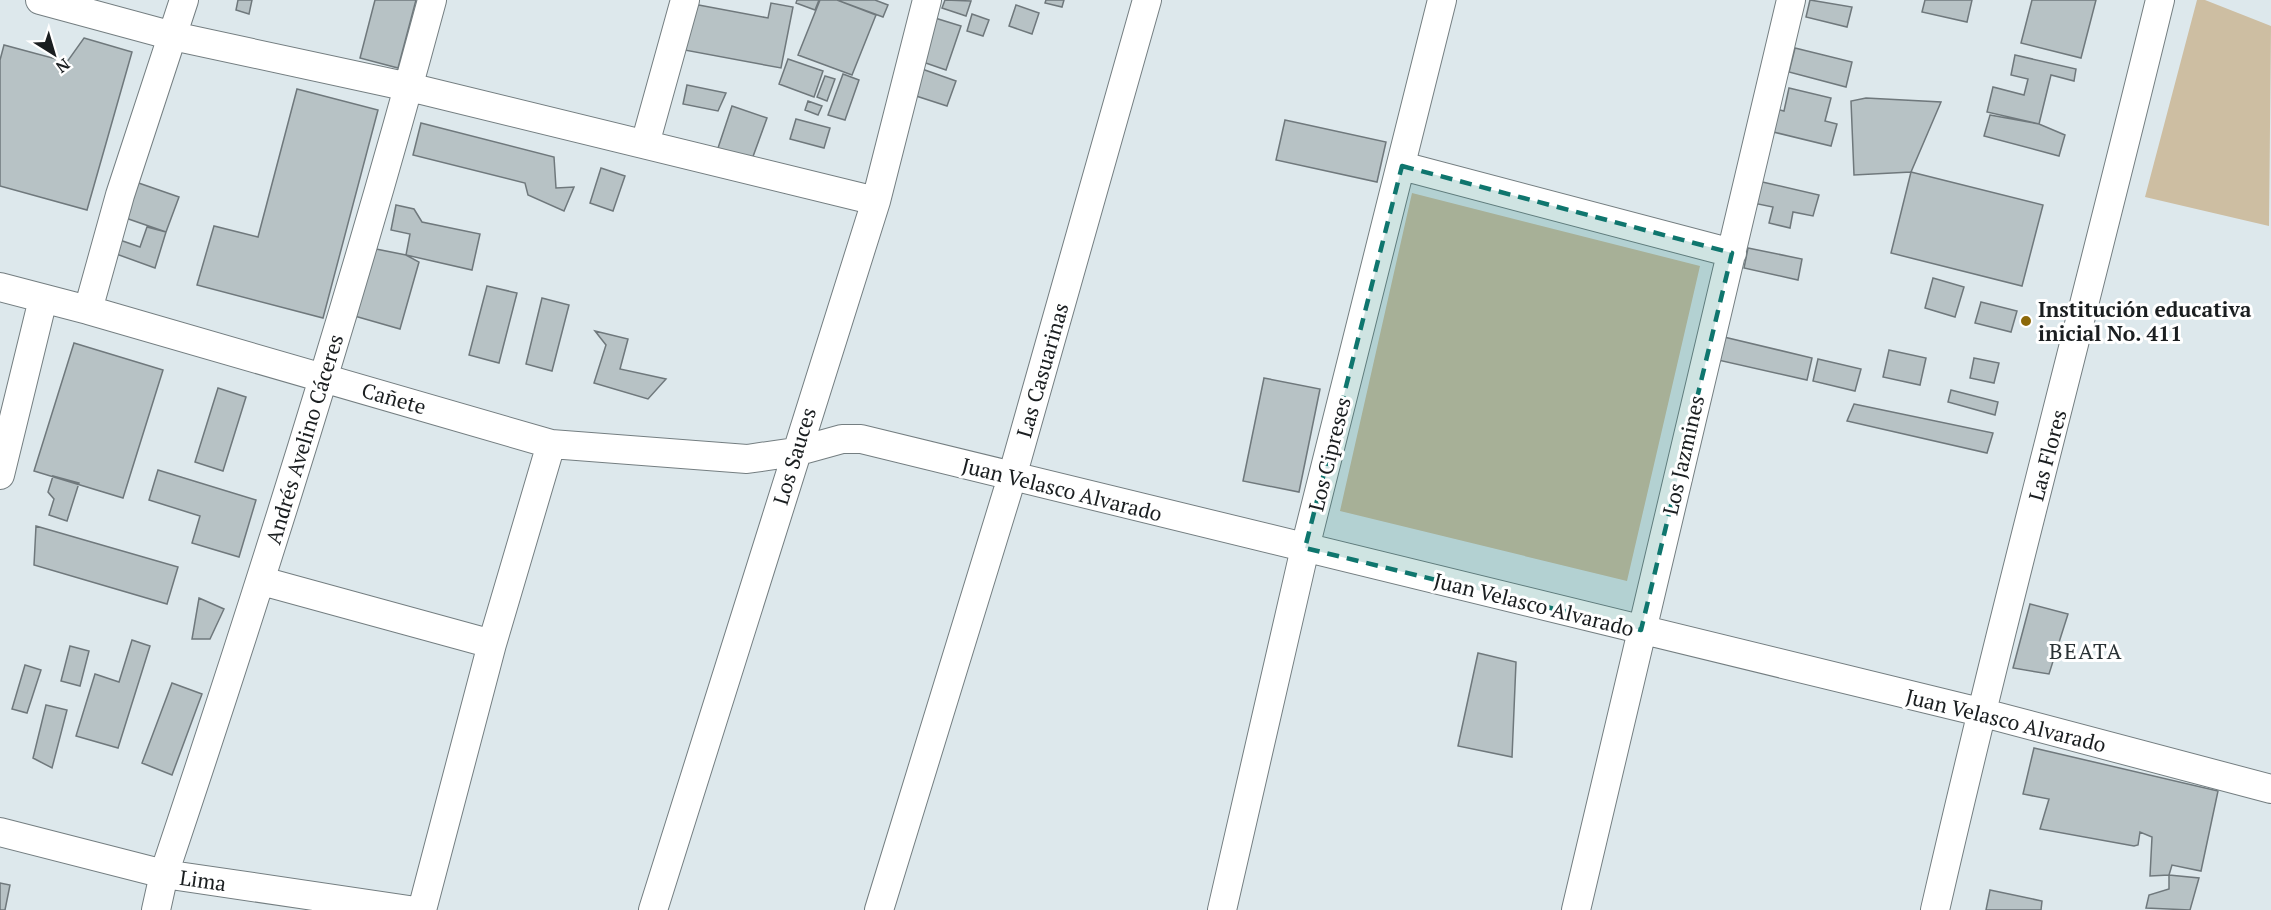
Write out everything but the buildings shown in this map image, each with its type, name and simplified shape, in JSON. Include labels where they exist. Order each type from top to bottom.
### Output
[{"type":"street","points":[[40,0],[174,36],[409,87],[876,201]]},
{"type":"street","points":[[88,309],[120,195],[184,0]]},
{"type":"street","name":"Andrés Avelino Cáceres","points":[[156,910],[164,874],[262,581],[409,87],[432,0]]},
{"type":"street","points":[[645,144],[685,0]]},
{"type":"street","name":"Los Sauces","points":[[653,910],[795,452],[876,201],[927,0]]},
{"type":"street","name":"Las Casuarinas","points":[[879,910],[1012,477],[1146,0]]},
{"type":"street","name":"Los Cipreses","points":[[1222,910],[1305,548],[1442,0]]},
{"type":"street","name":"Los Jazmines","points":[[1576,910],[1791,0]]},
{"type":"street","name":"Las Flores","points":[[1935,910],[1980,712],[2089,290],[2160,0]]},
{"type":"street","points":[[1402,166],[1732,252]]},
{"type":"street","name":"Cañete","points":[[0,287],[88,309],[551,444],[747,459],[795,452]]},
{"type":"street","points":[[0,475],[44,299]]},
{"type":"street","name":"Juan Velasco Alvarado","points":[[795,452],[842,439],[861,439],[1980,712],[2271,789]]},
{"type":"street","points":[[422,910],[492,644],[551,444]]},
{"type":"street","points":[[262,581],[492,644]]},
{"type":"street","name":"Lima","points":[[0,832],[164,874],[409,910]]},
{"type":"highlighted area","points":[[1402,166],[1732,253],[1641,630],[1305,548]]},
{"type":"shaded area","points":[[2197,0],[2205,0],[2271,26],[2269,226],[2145,197]]},
{"type":"shaded area","points":[[1412,193],[1700,266],[1627,581],[1340,511]]},
{"type":"place","name":"Institución educativa inicial No. 411","points":[[2026,321]]},
{"type":"district","name":"BEATA","points":[[2086,650]]}]
